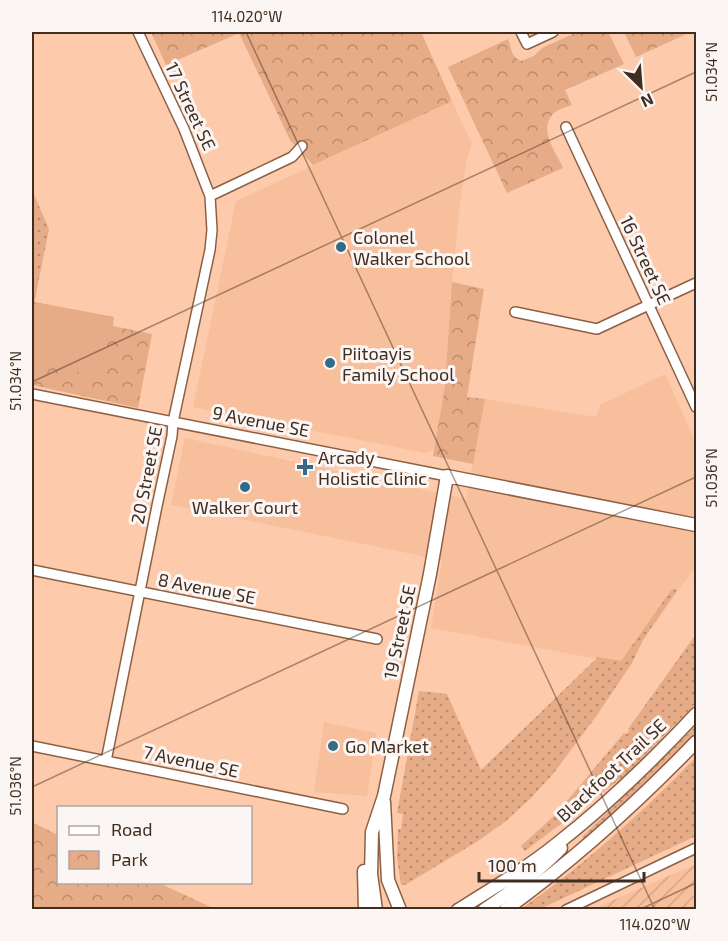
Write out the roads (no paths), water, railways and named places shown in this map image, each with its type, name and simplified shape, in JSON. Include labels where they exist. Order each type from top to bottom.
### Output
[{"type":"main road","name":"9 Avenue SE","points":[[447,476],[696,525]]},
{"type":"main road","name":"19 Street SE","points":[[376,909],[371,874],[372,832],[384,796],[430,574],[447,476]]},
{"type":"main road","name":"Blackfoot Trail SE","points":[[458,909],[557,844],[600,809],[625,787],[696,714]]},
{"type":"main road","points":[[505,909],[551,877],[582,850],[696,742]]},
{"type":"main road","name":"19 Street SE","points":[[384,796],[388,880],[400,909]]},
{"type":"main road","points":[[484,909],[543,866],[600,809]]},
{"type":"main road","points":[[365,909],[364,861],[372,832]]},
{"type":"street","name":"17 Street SE","points":[[138,32],[192,148],[210,196]]},
{"type":"street","points":[[521,32],[527,44],[553,32]]},
{"type":"street","name":"16 Street SE","points":[[566,127],[696,407]]},
{"type":"street","points":[[210,196],[292,157],[302,146]]},
{"type":"street","name":"20 Street SE","points":[[106,761],[173,422],[210,250],[212,230],[210,196]]},
{"type":"street","points":[[515,312],[597,329],[696,283]]},
{"type":"street","name":"9 Avenue SE","points":[[32,394],[447,476]]},
{"type":"street","name":"8 Avenue SE","points":[[32,570],[377,639]]},
{"type":"street","name":"7 Avenue SE","points":[[32,746],[343,809]]},
{"type":"street","points":[[566,909],[696,848]]},
{"type":"place","name":"Colonel Walker School","points":[[341,247]]},
{"type":"place","name":"Piitoayis Family School","points":[[330,363]]},
{"type":"place","name":"Arcady Holistic Clinic","points":[[305,467]]},
{"type":"place","name":"Walker Court","points":[[245,487]]},
{"type":"place","name":"Go Market","points":[[333,746]]}]
